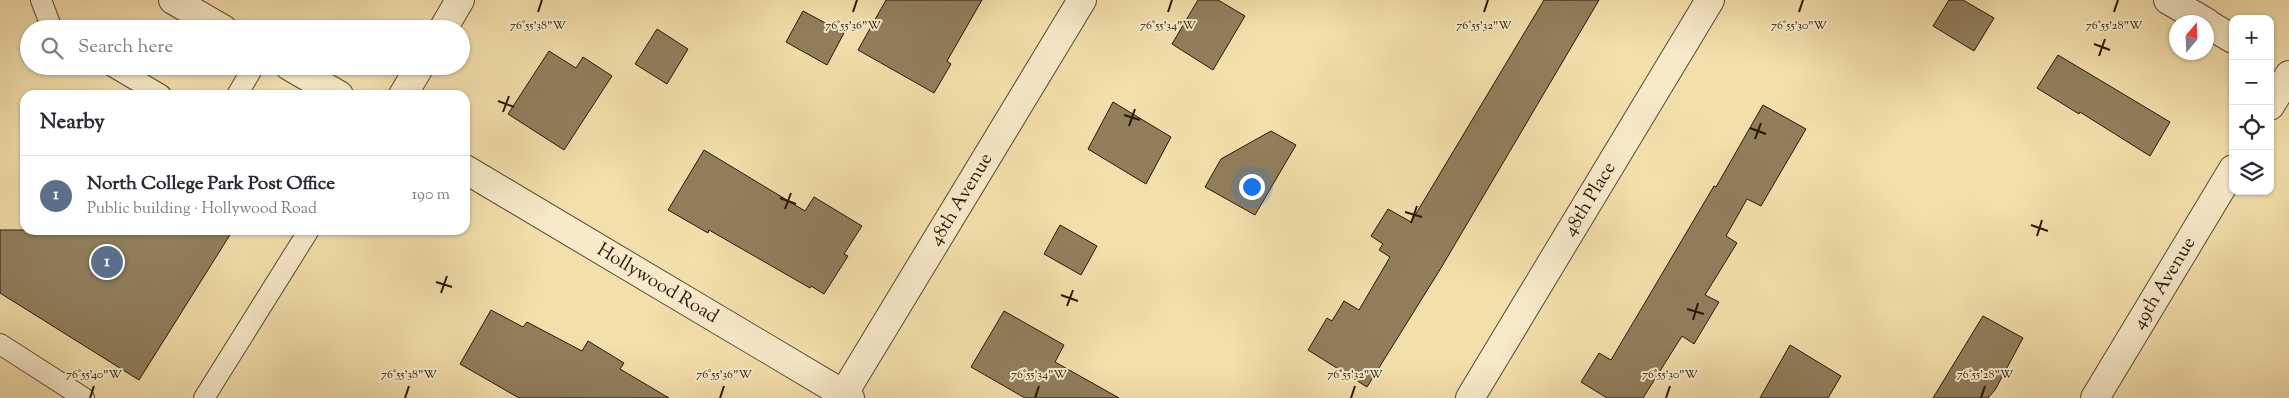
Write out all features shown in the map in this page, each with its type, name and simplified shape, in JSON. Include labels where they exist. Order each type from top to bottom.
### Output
[{"type":"street","points":[[173,0],[207,20]]},
{"type":"street","points":[[448,20],[460,0]]},
{"type":"street","name":"48th Avenue","points":[[845,397],[1082,0]]},
{"type":"street","name":"48th Place","points":[[1470,398],[1710,0]]},
{"type":"street","points":[[2168,0],[2193,15]]},
{"type":"street","points":[[2214,28],[2229,37]]},
{"type":"street","points":[[2271,105],[2289,74],[2274,64]]},
{"type":"street","points":[[305,75],[330,90]]},
{"type":"street","points":[[406,90],[415,75]]},
{"type":"street","name":"Hollywood Road","points":[[470,172],[845,397]]},
{"type":"street","name":"49th Avenue","points":[[2096,398],[2229,176]]},
{"type":"lane","points":[[41,0],[49,20]]},
{"type":"lane","points":[[127,75],[153,90]]},
{"type":"lane","points":[[240,90],[249,75]]},
{"type":"lane","points":[[204,398],[306,235]]},
{"type":"lane","points":[[0,344],[84,398]]},
{"type":"building","points":[[886,0],[982,0],[947,61],[951,64],[934,93],[858,50]]},
{"type":"building","points":[[1198,0],[1218,0],[1245,16],[1213,70],[1172,44]]},
{"type":"building","points":[[1544,0],[1599,0],[1441,268],[1367,387],[1308,350],[1327,318],[1332,321],[1344,301],[1359,310],[1390,257],[1379,250],[1383,244],[1371,236],[1388,209],[1411,222]]},
{"type":"building","points":[[1949,0],[1963,0],[1994,18],[1974,51],[1933,26]]},
{"type":"building","points":[[803,11],[844,33],[827,65],[786,42]]},
{"type":"building","points":[[657,29],[688,49],[667,84],[635,64]]},
{"type":"building","points":[[549,51],[576,68],[583,57],[612,76],[564,150],[508,114]]},
{"type":"building","points":[[2058,55],[2170,122],[2150,156],[2080,112],[2079,114],[2037,88]]},
{"type":"building","points":[[1113,102],[1171,137],[1146,184],[1088,149]]},
{"type":"building","points":[[1763,105],[1806,129],[1761,206],[1747,199],[1726,236],[1737,243],[1705,295],[1719,302],[1694,344],[1682,336],[1643,398],[1607,398],[1581,382],[1599,353],[1611,360],[1714,186],[1716,187]]},
{"type":"building","points":[[1271,131],[1296,145],[1255,215],[1205,187],[1221,159]]},
{"type":"building","points":[[704,150],[805,211],[814,197],[862,226],[844,254],[848,256],[824,294],[811,286],[810,288],[709,230],[708,233],[668,210]]},
{"type":"building","points":[[1060,225],[1097,246],[1081,275],[1044,254]]},
{"type":"building","points":[[0,230],[20,230],[20,235],[230,235],[139,380],[0,293]]},
{"type":"building","points":[[491,310],[523,327],[527,322],[582,351],[588,341],[624,363],[620,369],[669,398],[519,398],[460,364]]},
{"type":"building","points":[[1004,311],[1064,345],[1055,362],[1119,398],[1025,398],[971,367]]},
{"type":"building","points":[[1983,316],[2023,338],[1995,390],[1988,398],[1933,398]]},
{"type":"building","points":[[1790,345],[1841,376],[1828,398],[1760,398]]},
{"type":"place","name":"North College Park Post Office","points":[[107,262]]}]
